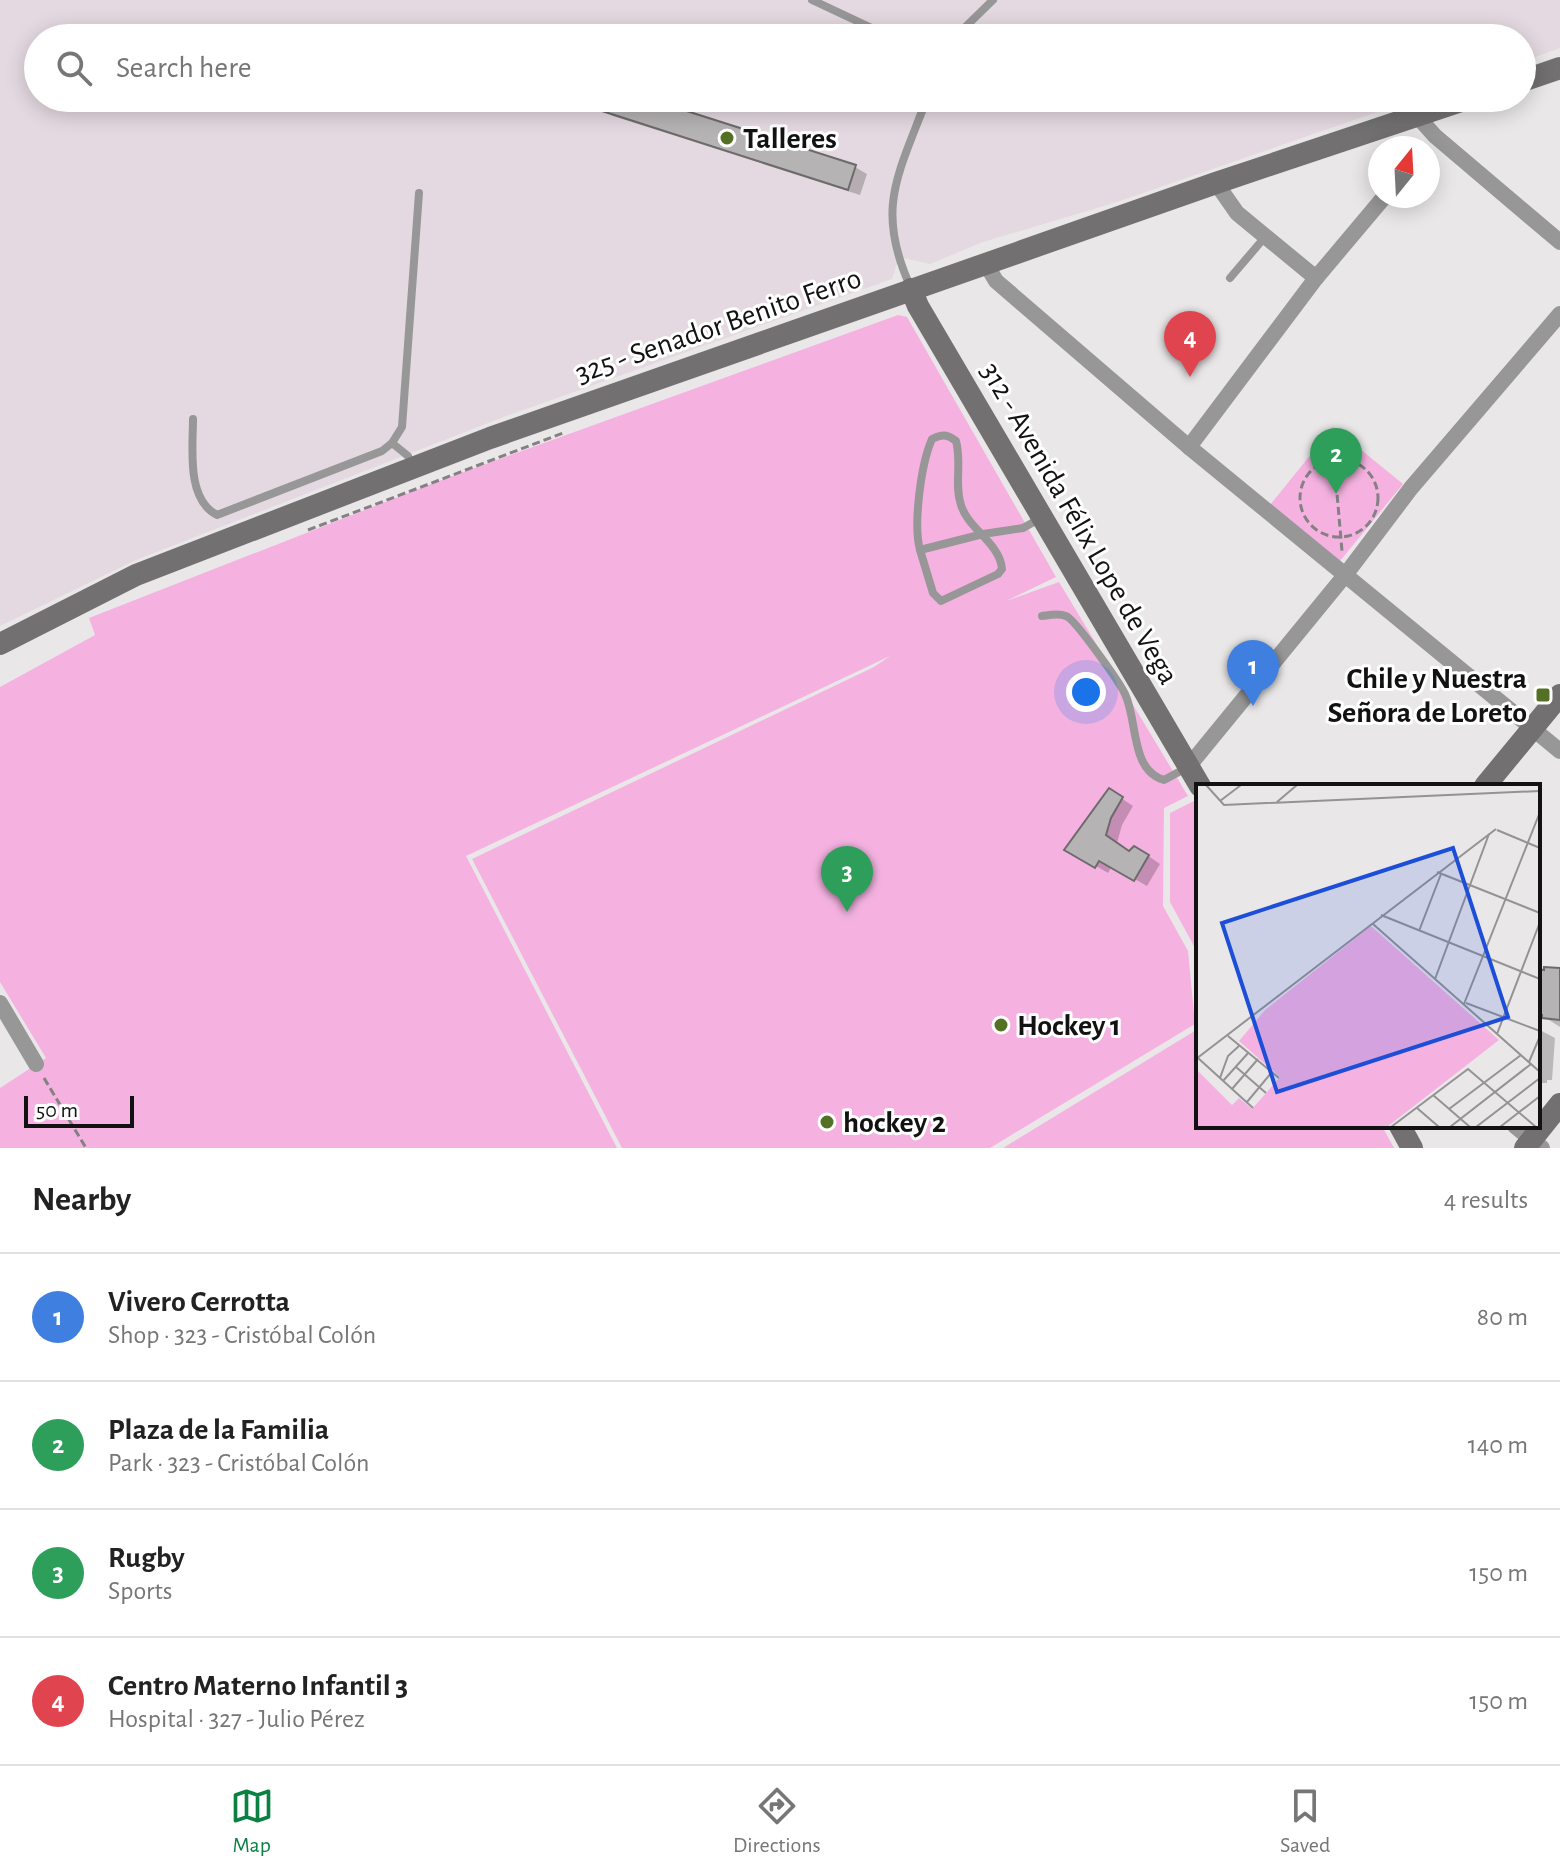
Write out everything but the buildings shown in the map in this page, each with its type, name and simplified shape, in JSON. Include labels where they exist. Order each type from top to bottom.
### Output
[{"type":"main road","points":[[1536,76],[1560,68]]},
{"type":"main road","name":"325 - Senador Benito Ferro","points":[[0,644],[136,575],[490,438],[1216,183],[1429,112]]},
{"type":"main road","name":"312 - Avenida Félix Lope de Vega","points":[[911,289],[918,306],[1194,777]]},
{"type":"main road","points":[[1487,784],[1560,695]]},
{"type":"main road","points":[[1540,1126],[1560,1104]]},
{"type":"main road","points":[[1401,1128],[1412,1148]]},
{"type":"street","points":[[1417,116],[1427,136]]},
{"type":"street","points":[[1440,150],[1560,242]]},
{"type":"street","points":[[1216,183],[1237,213],[1316,278]]},
{"type":"street","points":[[1189,447],[1316,278],[1375,208]]},
{"type":"street","points":[[986,264],[996,281],[1189,447],[1560,751]]},
{"type":"street","points":[[1194,777],[1411,488],[1560,314]]},
{"type":"street","points":[[2,1011],[36,1064]]},
{"type":"lane","points":[[812,0],[863,24]]},
{"type":"lane","points":[[968,24],[993,0]]},
{"type":"lane","points":[[911,289],[893,234],[890,207],[894,187],[922,112]]},
{"type":"lane","points":[[193,419],[194,477],[207,507],[217,515],[382,451],[392,443],[402,427],[419,193]]},
{"type":"lane","points":[[1230,278],[1265,237]]},
{"type":"lane","points":[[949,435],[956,441],[961,505],[1002,563],[1002,569],[998,574],[941,601],[933,593],[920,550],[916,525],[927,454],[932,439],[949,435]]},
{"type":"lane","points":[[392,443],[408,456],[413,468]]},
{"type":"lane","points":[[920,550],[983,534],[1023,528],[1042,518]]},
{"type":"lane","points":[[1042,616],[1058,614],[1072,619],[1124,693],[1141,759],[1155,778],[1194,777]]},
{"type":"path","points":[[307,530],[576,429]]},
{"type":"path","points":[[1334,459],[1340,538]]},
{"type":"path","points":[[1334,459],[1349,460],[1367,471],[1375,482],[1378,496],[1374,516],[1366,527],[1354,535],[1340,538],[1314,529],[1302,512],[1299,498],[1302,484],[1310,472],[1321,463],[1334,459]]},
{"type":"path","points":[[36,1064],[86,1148]]},
{"type":"shaded area","points":[[0,0],[1560,0],[1560,48],[1536,57],[1536,24],[24,24],[24,112],[1377,112],[1114,203],[983,242],[930,264],[899,257],[892,279],[501,418],[136,560],[0,626]]},
{"type":"shaded area","points":[[898,315],[907,317],[1056,577],[1006,601],[1059,582],[1188,796],[1164,808],[1163,906],[1188,951],[1195,1024],[990,1148],[622,1148],[472,859],[874,667],[890,656],[466,856],[617,1148],[0,1148],[0,1088],[46,1058],[0,982],[0,687],[95,635],[89,618],[444,479]]},
{"type":"shaded area","points":[[1333,427],[1403,484],[1340,561],[1270,505]]},
{"type":"shaded area","points":[[1194,801],[1196,805],[1196,958],[1195,948],[1170,902],[1170,813]]},
{"type":"shaded area","points":[[1196,1030],[1196,1128],[1383,1128],[1394,1148],[1003,1148]]},
{"type":"place","name":"Talleres","points":[[727,138]]},
{"type":"place","name":"Centro Materno Infantil 3","points":[[1190,377]]},
{"type":"place","name":"Plaza de la Familia","points":[[1336,494]]},
{"type":"place","name":"Chile y Nuestra Señora de Loreto","points":[[1543,695]]},
{"type":"place","name":"Vivero Cerrotta","points":[[1253,706]]},
{"type":"place","name":"Rugby","points":[[847,912]]},
{"type":"place","name":"Hockey 1","points":[[1001,1025]]},
{"type":"place","name":"hockey 2","points":[[827,1122]]}]
